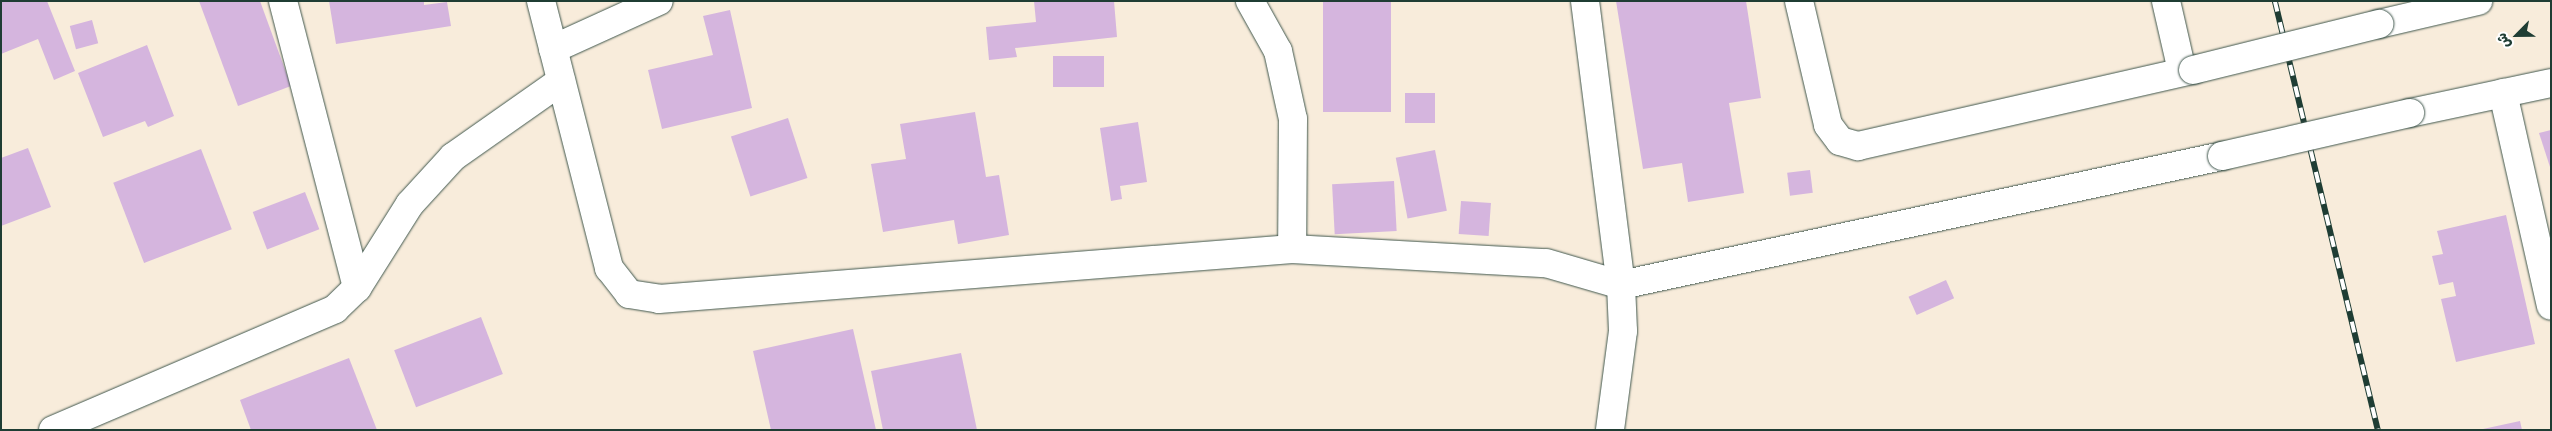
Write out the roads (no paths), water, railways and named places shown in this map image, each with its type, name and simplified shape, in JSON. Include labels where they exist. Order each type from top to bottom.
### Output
[{"type":"street","points":[[283,1],[357,288]]},
{"type":"street","points":[[541,1],[609,268],[629,294],[659,299],[1292,249],[1546,263],[1621,285],[2222,156],[2551,83]]},
{"type":"street","points":[[553,49],[659,1]]},
{"type":"street","points":[[1250,1],[1278,52],[1293,119],[1292,249]]},
{"type":"street","points":[[1585,1],[1621,285],[1623,331],[1610,430]]},
{"type":"street","points":[[1799,1],[1828,125],[1840,141],[1858,146],[2188,71],[2379,24],[2427,7],[2478,1]]},
{"type":"street","points":[[2166,1],[2188,71]]},
{"type":"street","points":[[53,430],[335,309],[357,288],[410,204],[453,157],[561,81]]},
{"type":"street","points":[[2503,93],[2551,306]]},
{"type":"railway","points":[[2275,1],[2378,430]]}]
